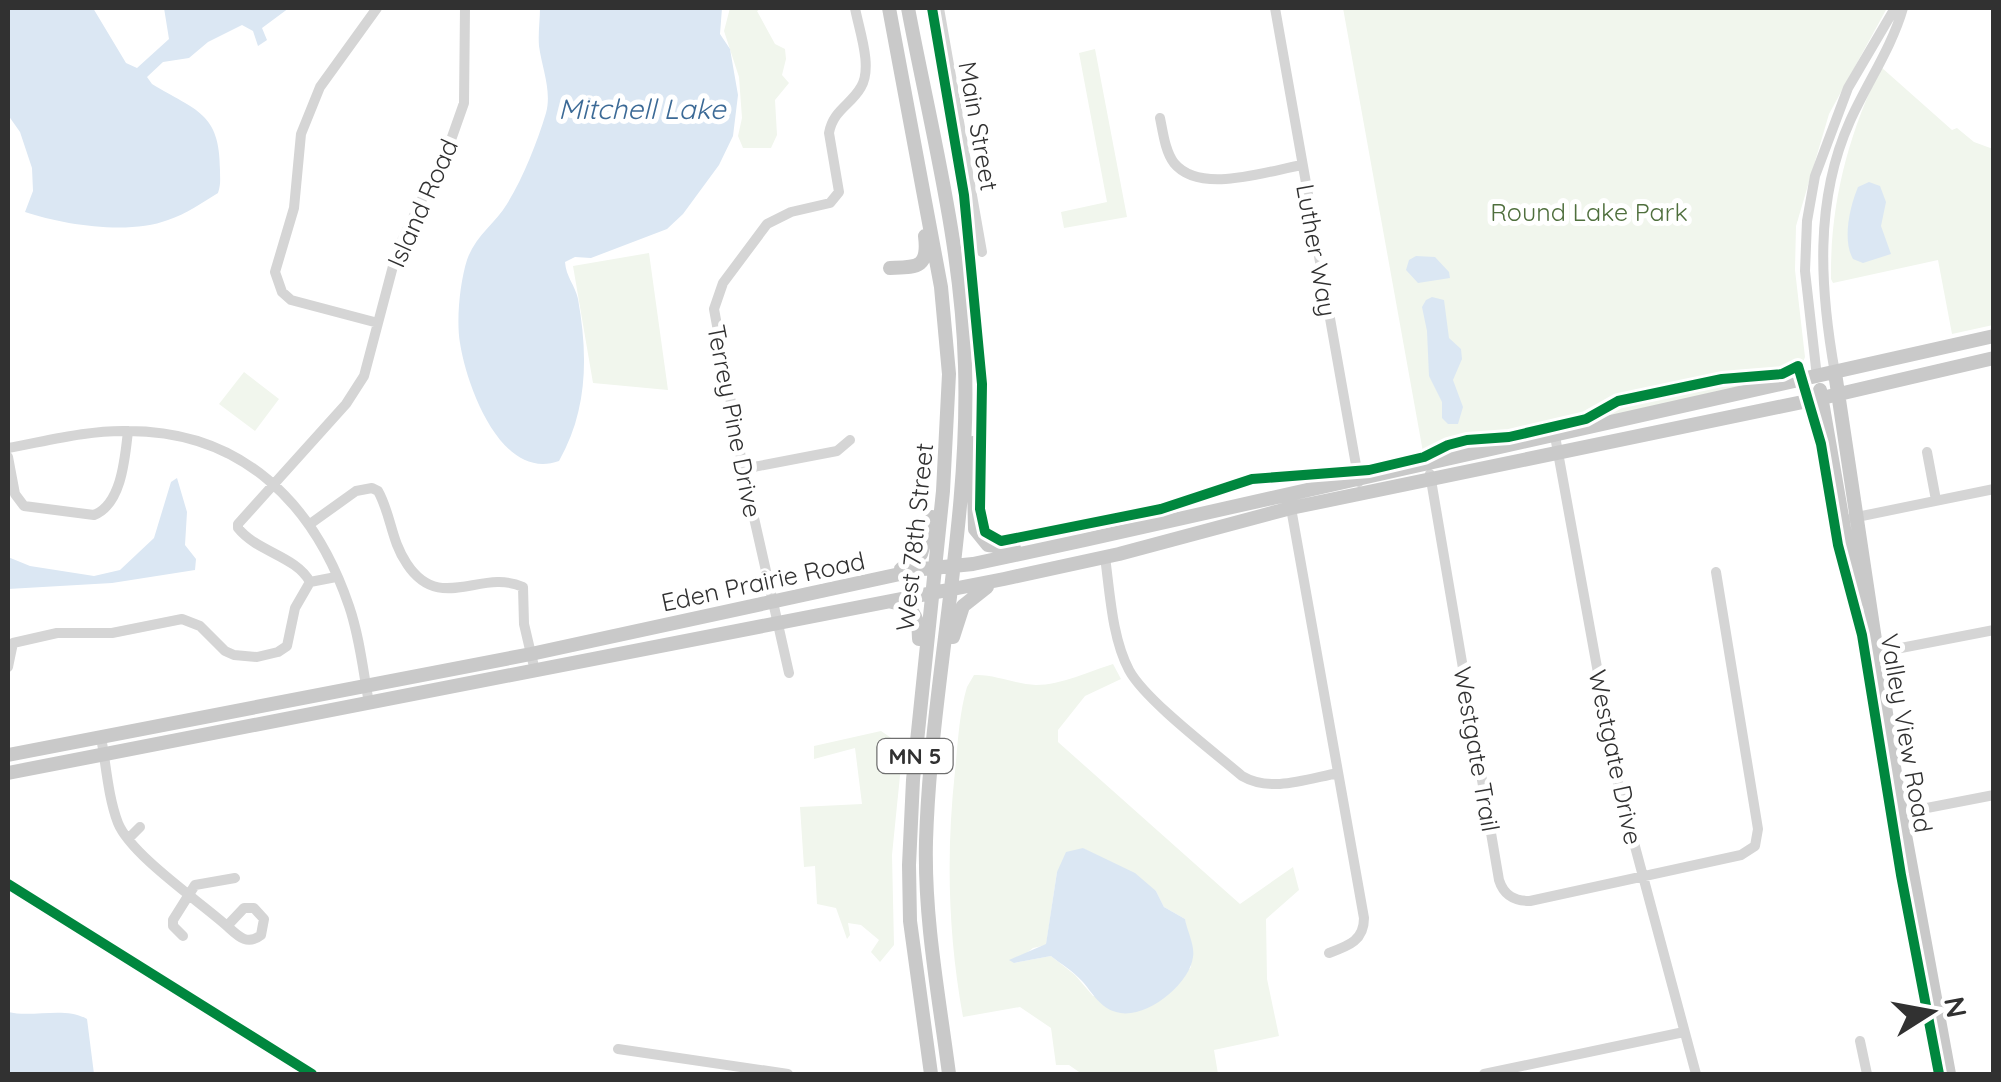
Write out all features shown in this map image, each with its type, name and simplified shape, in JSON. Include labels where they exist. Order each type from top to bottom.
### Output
[{"type":"main road","name":"West 78th Street","points":[[889,8],[941,287],[949,374],[948,422],[912,780],[910,920],[931,1074]]},
{"type":"main road","name":"West 78th Street","points":[[908,8],[958,273],[963,319],[964,457],[926,844],[928,919],[949,1074]]},
{"type":"main road","points":[[890,268],[912,269],[922,261],[926,248],[908,141],[907,102]]},
{"type":"main road","points":[[877,579],[914,562],[930,530],[940,440],[941,287]]},
{"type":"main road","points":[[963,319],[973,389],[975,529],[980,538],[998,548],[1050,548]]},
{"type":"main road","name":"Eden Prairie Road","points":[[8,773],[104,755],[530,654],[877,579],[1050,548],[1994,336]]},
{"type":"main road","name":"Eden Prairie Road","points":[[8,756],[101,737],[535,671],[950,590],[1104,557],[1292,508],[1822,398],[1994,358]]},
{"type":"main road","name":"Valley View Road","points":[[1835,373],[1849,519]]},
{"type":"main road","name":"Valley View Road","points":[[1817,377],[1876,653],[1949,1074]]},
{"type":"main road","points":[[929,791],[943,726],[956,621],[963,606],[976,593],[1004,578]]},
{"type":"main road","points":[[876,602],[901,603],[916,617],[920,704]]},
{"type":"street","points":[[377,8],[312,102],[301,134],[294,208],[274,272],[290,300],[378,322]]},
{"type":"street","name":"Island Road","points":[[310,582],[300,570],[250,542],[238,528],[240,520],[356,391],[370,360],[397,251],[452,138],[464,103],[464,8]]},
{"type":"street","name":"Terrey Pine Drive","points":[[790,673],[714,323],[717,295],[767,224],[791,212],[838,200],[840,185],[830,142],[831,124],[858,92],[866,75],[854,8]]},
{"type":"street","name":"Main Street","points":[[938,8],[982,252]]},
{"type":"street","name":"Luther Way","points":[[1275,8],[1360,493]]},
{"type":"street","name":"Valley View Road","points":[[1817,377],[1806,271],[1807,221],[1815,176],[1848,88],[1894,8]]},
{"type":"street","name":"Valley View Road","points":[[1835,373],[1822,268],[1830,187],[1843,137],[1902,8]]},
{"type":"street","points":[[1160,118],[1169,154],[1175,164],[1194,178],[1217,180],[1302,165]]},
{"type":"street","points":[[8,457],[15,494],[24,506],[94,515],[102,512],[115,494],[128,430]]},
{"type":"street","points":[[8,448],[128,430],[184,436],[255,468],[310,524],[349,606],[367,695]]},
{"type":"street","name":"Westgate Drive","points":[[1555,436],[1610,745],[1696,1074]]},
{"type":"street","points":[[743,469],[838,451],[850,440]]},
{"type":"street","points":[[1927,452],[1936,500]]},
{"type":"street","name":"Westgate Trail","points":[[1428,463],[1502,888],[1514,899],[1530,902],[1642,876]]},
{"type":"street","points":[[1849,519],[1994,489]]},
{"type":"street","points":[[310,524],[356,491],[378,491],[396,546],[422,582],[441,589],[497,583],[523,587],[524,624],[535,671]]},
{"type":"street","points":[[1292,508],[1364,927],[1356,941],[1329,953]]},
{"type":"street","points":[[1104,557],[1122,650],[1130,672],[1154,699],[1242,776],[1254,782],[1275,785],[1338,773]]},
{"type":"street","points":[[1642,876],[1741,855],[1758,838],[1716,572]]},
{"type":"street","points":[[8,667],[13,643],[57,633],[112,634],[174,618],[200,626],[234,655],[257,657],[278,652],[287,646],[295,608],[310,582],[336,577]]},
{"type":"street","points":[[1876,653],[1994,630]]},
{"type":"street","points":[[101,737],[116,813],[135,849],[227,926]]},
{"type":"street","points":[[1901,813],[1994,794]]},
{"type":"street","points":[[126,835],[140,827]]},
{"type":"street","points":[[182,936],[173,920],[195,886],[235,878]]},
{"type":"street","points":[[1484,1074],[1684,1032]]},
{"type":"street","points":[[1860,1041],[1867,1074]]},
{"type":"street","points":[[618,1049],[788,1074]]},
{"type":"green space","points":[[730,8],[762,8],[757,11],[775,44],[785,49],[782,75],[789,83],[775,100],[777,135],[771,148],[743,148],[738,136],[742,118],[739,77],[724,31]]},
{"type":"green space","name":"Round Lake Park","points":[[1343,8],[1887,8],[1829,114],[1796,226],[1795,270],[1805,357],[1800,370],[1794,375],[1594,420],[1423,452]]},
{"type":"green space","points":[[1095,49],[1127,217],[1064,228],[1061,212],[1107,202],[1079,53]]},
{"type":"green space","points":[[1881,67],[1952,130],[1957,128],[1974,142],[1993,149],[1993,325],[1952,334],[1938,260],[1833,283],[1831,279],[1834,224],[1843,170]]},
{"type":"green space","points":[[649,253],[668,390],[593,383],[573,266]]},
{"type":"green space","points":[[244,372],[279,399],[255,431],[219,404]]},
{"type":"green space","points":[[1113,664],[1121,679],[1085,696],[1058,730],[1058,742],[1240,904],[1293,867],[1299,890],[1266,919],[1267,979],[1279,1036],[1214,1050],[1218,1074],[1082,1074],[1069,1065],[1056,1065],[1051,1028],[1020,1007],[963,1017],[954,955],[950,864],[958,739],[967,687],[974,675],[1036,685]],"holes":[[[1083,848],[1156,891],[1164,907],[1185,919],[1191,967],[1162,999],[1093,996],[1051,956],[1014,963],[1033,948],[1046,945],[1057,872]]]},
{"type":"green space","points":[[881,731],[903,746],[892,855],[894,945],[880,962],[871,952],[879,940],[861,925],[848,923],[847,939],[836,908],[817,904],[815,866],[804,867],[800,807],[862,804],[855,748],[814,759],[814,746]]},
{"type":"water","points":[[8,8],[93,8],[126,63],[137,68],[169,39],[164,8],[289,8],[262,28],[267,40],[258,46],[253,31],[242,25],[208,42],[189,58],[163,62],[147,77],[210,124],[219,151],[220,187],[218,193],[175,218],[116,227],[58,221],[25,212],[33,191],[32,168],[20,132],[8,115]]},
{"type":"water","name":"Mitchell Lake","points":[[540,8],[722,8],[720,34],[730,49],[738,95],[733,136],[719,165],[683,214],[667,229],[591,258],[575,257],[565,262],[577,294],[581,320],[583,382],[576,422],[559,461],[539,464],[520,458],[491,427],[470,383],[458,323],[467,260],[513,194],[546,113],[547,88],[539,46]]},
{"type":"water","points":[[1869,182],[1880,186],[1886,202],[1881,226],[1891,254],[1863,263],[1853,259],[1848,233],[1858,187]]},
{"type":"water","points":[[1416,256],[1435,257],[1450,278],[1418,283],[1406,270],[1409,260]]},
{"type":"water","points":[[1432,297],[1444,300],[1449,338],[1461,349],[1462,359],[1453,380],[1463,407],[1458,424],[1448,424],[1442,418],[1442,402],[1429,376],[1422,307]]},
{"type":"water","points":[[177,478],[187,512],[185,545],[196,559],[195,570],[112,583],[8,589],[8,557],[30,566],[94,576],[120,570],[154,538],[171,482]]},
{"type":"water","points":[[1083,848],[1135,873],[1156,891],[1164,907],[1185,919],[1193,948],[1190,967],[1175,989],[1140,1011],[1116,1012],[1105,1007],[1078,977],[1051,956],[1014,963],[1009,960],[1046,944],[1057,872],[1066,852]]},
{"type":"water","points":[[8,1012],[69,1013],[87,1019],[94,1074],[8,1072]]},
{"type":"cycle path","points":[[932,8],[964,195],[982,384],[980,509],[985,532],[1001,541],[1161,509],[1252,479],[1369,470],[1424,457],[1467,440],[1509,437],[1586,419],[1618,401],[1722,379],[1782,374],[1798,366],[1821,444],[1838,545],[1862,635],[1901,875],[1939,1074]]},
{"type":"cycle path","points":[[8,884],[312,1074]]}]
